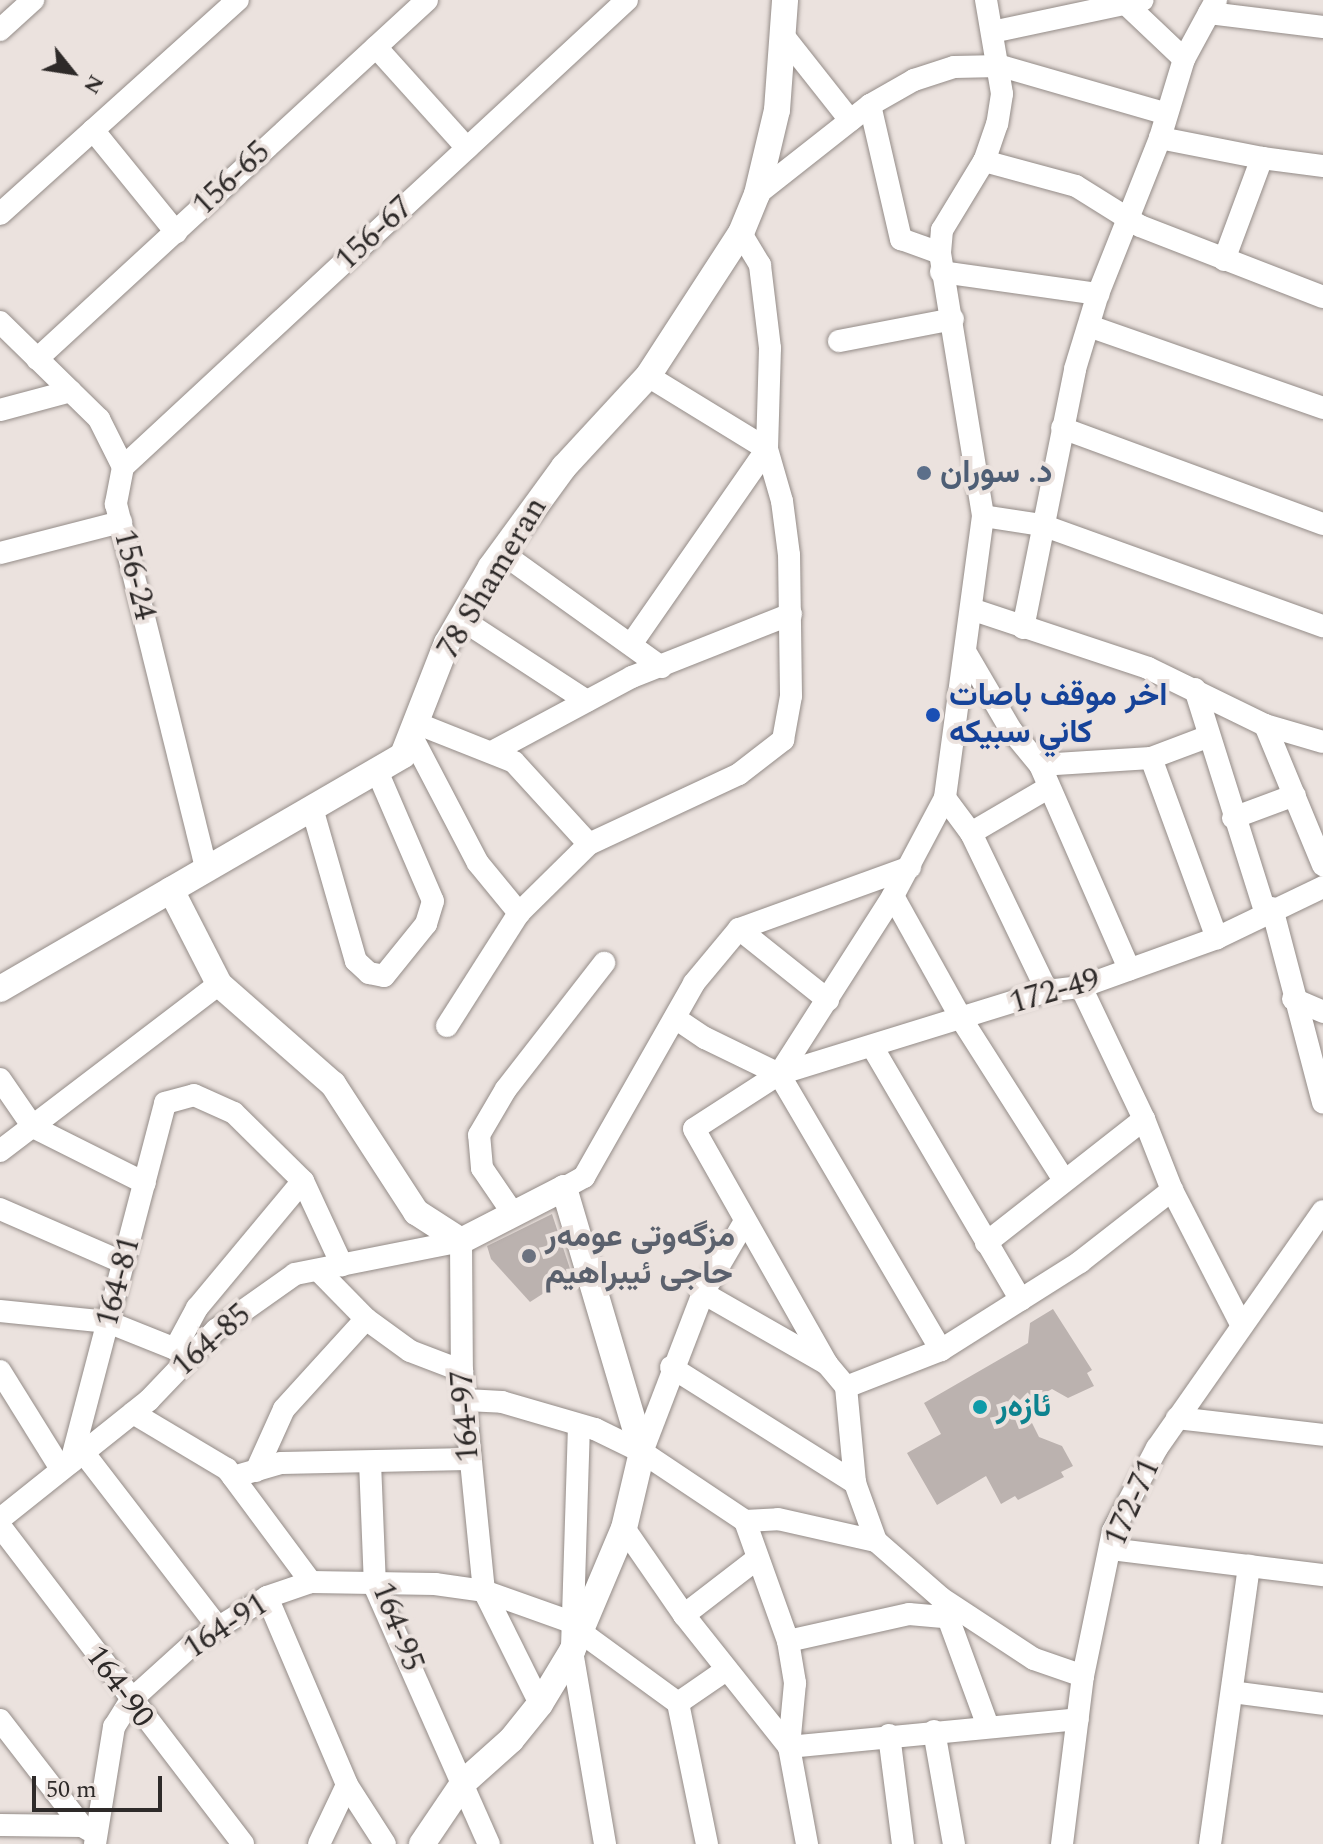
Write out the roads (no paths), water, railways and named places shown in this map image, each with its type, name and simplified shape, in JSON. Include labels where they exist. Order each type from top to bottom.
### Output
[{"type":"street","points":[[0,30],[33,0]]},
{"type":"street","points":[[0,214],[238,0]]},
{"type":"street","name":"156-65","points":[[37,359],[427,0]]},
{"type":"street","name":"156-67","points":[[123,467],[627,0]]},
{"type":"street","name":"78 Shameran","points":[[0,989],[403,755],[461,619],[502,553],[564,467],[648,376],[741,233],[757,194],[777,110],[785,0]]},
{"type":"street","points":[[986,0],[1002,94],[984,161],[942,230],[940,262],[953,319],[983,516],[974,610],[945,798],[893,896],[779,1074],[694,1129],[827,1364],[846,1387],[855,1483],[876,1541],[944,1608],[1034,1659],[1083,1676]]},
{"type":"street","points":[[992,32],[1134,2],[1184,59]]},
{"type":"street","points":[[1023,628],[1062,428],[1098,294],[1160,138],[1164,113],[1184,59],[1212,7],[1323,27]]},
{"type":"street","points":[[782,34],[850,120]]},
{"type":"street","points":[[376,47],[467,148]]},
{"type":"street","points":[[757,194],[870,105],[914,80],[954,67],[997,67],[1164,113]]},
{"type":"street","points":[[870,105],[901,239],[940,262],[1098,294]]},
{"type":"street","points":[[93,130],[176,232]]},
{"type":"street","points":[[1160,138],[1262,158],[1323,166]]},
{"type":"street","points":[[1224,260],[1262,158]]},
{"type":"street","points":[[984,161],[1076,186],[1128,219],[1224,260],[1323,297]]},
{"type":"street","points":[[447,1026],[519,913],[589,844],[739,774],[783,740],[791,696],[791,614],[782,501],[767,449],[770,348],[760,265],[741,233]]},
{"type":"street","points":[[839,341],[953,319]]},
{"type":"street","points":[[0,322],[99,419],[123,467]]},
{"type":"street","points":[[1089,326],[1323,408]]},
{"type":"street","points":[[648,376],[767,449]]},
{"type":"street","points":[[0,410],[71,391]]},
{"type":"street","points":[[1062,428],[1323,524]]},
{"type":"street","points":[[632,643],[767,449]]},
{"type":"street","name":"156-24","points":[[123,467],[116,504],[206,869]]},
{"type":"street","points":[[983,516],[1042,525],[1323,626]]},
{"type":"street","points":[[0,553],[121,522]]},
{"type":"street","points":[[502,553],[632,643],[661,667]]},
{"type":"street","points":[[974,610],[1148,668],[1265,725],[1323,742]]},
{"type":"street","points":[[492,752],[587,701],[791,614]]},
{"type":"street","points":[[461,619],[587,701]]},
{"type":"street","points":[[966,653],[1011,730],[1040,765],[1129,969]]},
{"type":"street","points":[[1195,689],[1233,818],[1268,910],[1323,1102]]},
{"type":"street","points":[[1265,725],[1323,865]]},
{"type":"street","points":[[414,729],[492,752],[514,762],[589,844]]},
{"type":"street","points":[[414,729],[478,863],[519,913]]},
{"type":"street","points":[[1040,765],[1151,758],[1207,737]]},
{"type":"street","points":[[1151,758],[1217,938]]},
{"type":"street","points":[[312,808],[356,961],[369,973],[384,976],[426,924],[433,901],[377,771]]},
{"type":"street","points":[[971,833],[1048,788]]},
{"type":"street","points":[[1233,818],[1295,795]]},
{"type":"street","points":[[945,798],[971,833],[1047,991]]},
{"type":"street","points":[[171,890],[219,984],[333,1084],[416,1212],[461,1241],[584,1177],[694,983],[739,929],[910,867]]},
{"type":"street","name":"172-49","points":[[779,1074],[873,1048],[1047,991],[1081,987],[1217,938],[1268,910],[1323,887]]},
{"type":"street","points":[[893,896],[962,1020],[1064,1180]]},
{"type":"street","points":[[739,929],[828,1000]]},
{"type":"street","points":[[512,1212],[482,1168],[479,1135],[506,1089],[604,963]]},
{"type":"street","points":[[0,1151],[219,984]]},
{"type":"street","points":[[1081,987],[1144,1119],[1172,1190],[1241,1324]]},
{"type":"street","points":[[1293,999],[1323,1012]]},
{"type":"street","points":[[675,1018],[705,1038],[779,1074],[941,1350]]},
{"type":"street","points":[[873,1048],[1021,1300]]},
{"type":"street","points":[[0,1079],[33,1127],[145,1183]]},
{"type":"street","name":"164-81","points":[[72,1461],[165,1103],[194,1095],[234,1113],[303,1181]]},
{"type":"street","points":[[986,1243],[1144,1119]]},
{"type":"street","points":[[0,1311],[108,1322],[184,1352],[197,1308],[303,1181],[342,1265]]},
{"type":"street","points":[[564,1188],[642,1452]]},
{"type":"street","points":[[846,1387],[941,1350],[1080,1262],[1172,1190]]},
{"type":"street","points":[[0,1209],[124,1263]]},
{"type":"street","name":"172-71","points":[[1062,1844],[1083,1676],[1113,1531],[1177,1418],[1323,1211]]},
{"type":"street","points":[[422,1844],[464,1782],[511,1740],[540,1704],[624,1528],[642,1452],[671,1367],[703,1293],[745,1221]]},
{"type":"street","name":"164-85","points":[[0,1519],[133,1413],[184,1352],[295,1274],[461,1241]]},
{"type":"street","name":"164-97","points":[[461,1241],[462,1371],[484,1591],[540,1704]]},
{"type":"street","points":[[318,1270],[366,1319],[410,1351],[462,1371]]},
{"type":"street","points":[[703,1293],[827,1364]]},
{"type":"street","points":[[256,1471],[284,1409],[366,1319]]},
{"type":"street","points":[[671,1367],[855,1483]]},
{"type":"street","points":[[0,1371],[72,1461],[218,1627]]},
{"type":"street","points":[[466,1400],[502,1402],[579,1425],[642,1452],[745,1521],[788,1641],[795,1683],[789,1747],[807,1844]]},
{"type":"street","points":[[133,1413],[233,1477],[311,1582]]},
{"type":"street","points":[[1177,1418],[1323,1435]]},
{"type":"street","points":[[579,1425],[575,1635],[605,1844]]},
{"type":"street","points":[[233,1477],[281,1463],[469,1459]]},
{"type":"street","name":"164-95","points":[[370,1462],[375,1587],[489,1844]]},
{"type":"street","points":[[745,1521],[778,1519],[876,1541]]},
{"type":"street","name":"164-90","points":[[0,1526],[130,1701],[243,1844]]},
{"type":"street","points":[[624,1528],[684,1615],[789,1747]]},
{"type":"street","points":[[1110,1549],[1323,1575]]},
{"type":"street","points":[[684,1615],[758,1558]]},
{"type":"street","points":[[1210,1844],[1249,1566]]},
{"type":"street","name":"164-91","points":[[92,1835],[114,1727],[130,1701],[218,1627],[267,1597],[311,1582],[375,1587],[435,1584],[484,1591],[575,1635],[678,1703]]},
{"type":"street","points":[[267,1597],[347,1785],[385,1844]]},
{"type":"street","points":[[788,1641],[944,1608]]},
{"type":"street","points":[[944,1608],[988,1726]]},
{"type":"street","points":[[707,1844],[678,1703],[726,1670]]},
{"type":"street","points":[[1232,1692],[1323,1704]]},
{"type":"street","points":[[789,1747],[1078,1719]]},
{"type":"street","points":[[0,1720],[92,1835]]},
{"type":"street","points":[[934,1731],[954,1844]]},
{"type":"street","points":[[889,1735],[903,1844]]},
{"type":"street","points":[[319,1844],[347,1785]]},
{"type":"street","points":[[0,1825],[92,1835]]},
{"type":"place","name":"د. سوران","points":[[924,473]]},
{"type":"place","name":"اخر موقف باصات كاني سبيكه","points":[[933,715]]},
{"type":"place","name":"مزگەوتی عومەر حاجی ئیبراهیم","points":[[529,1256]]},
{"type":"place","name":"ئازەر","points":[[980,1407]]}]
